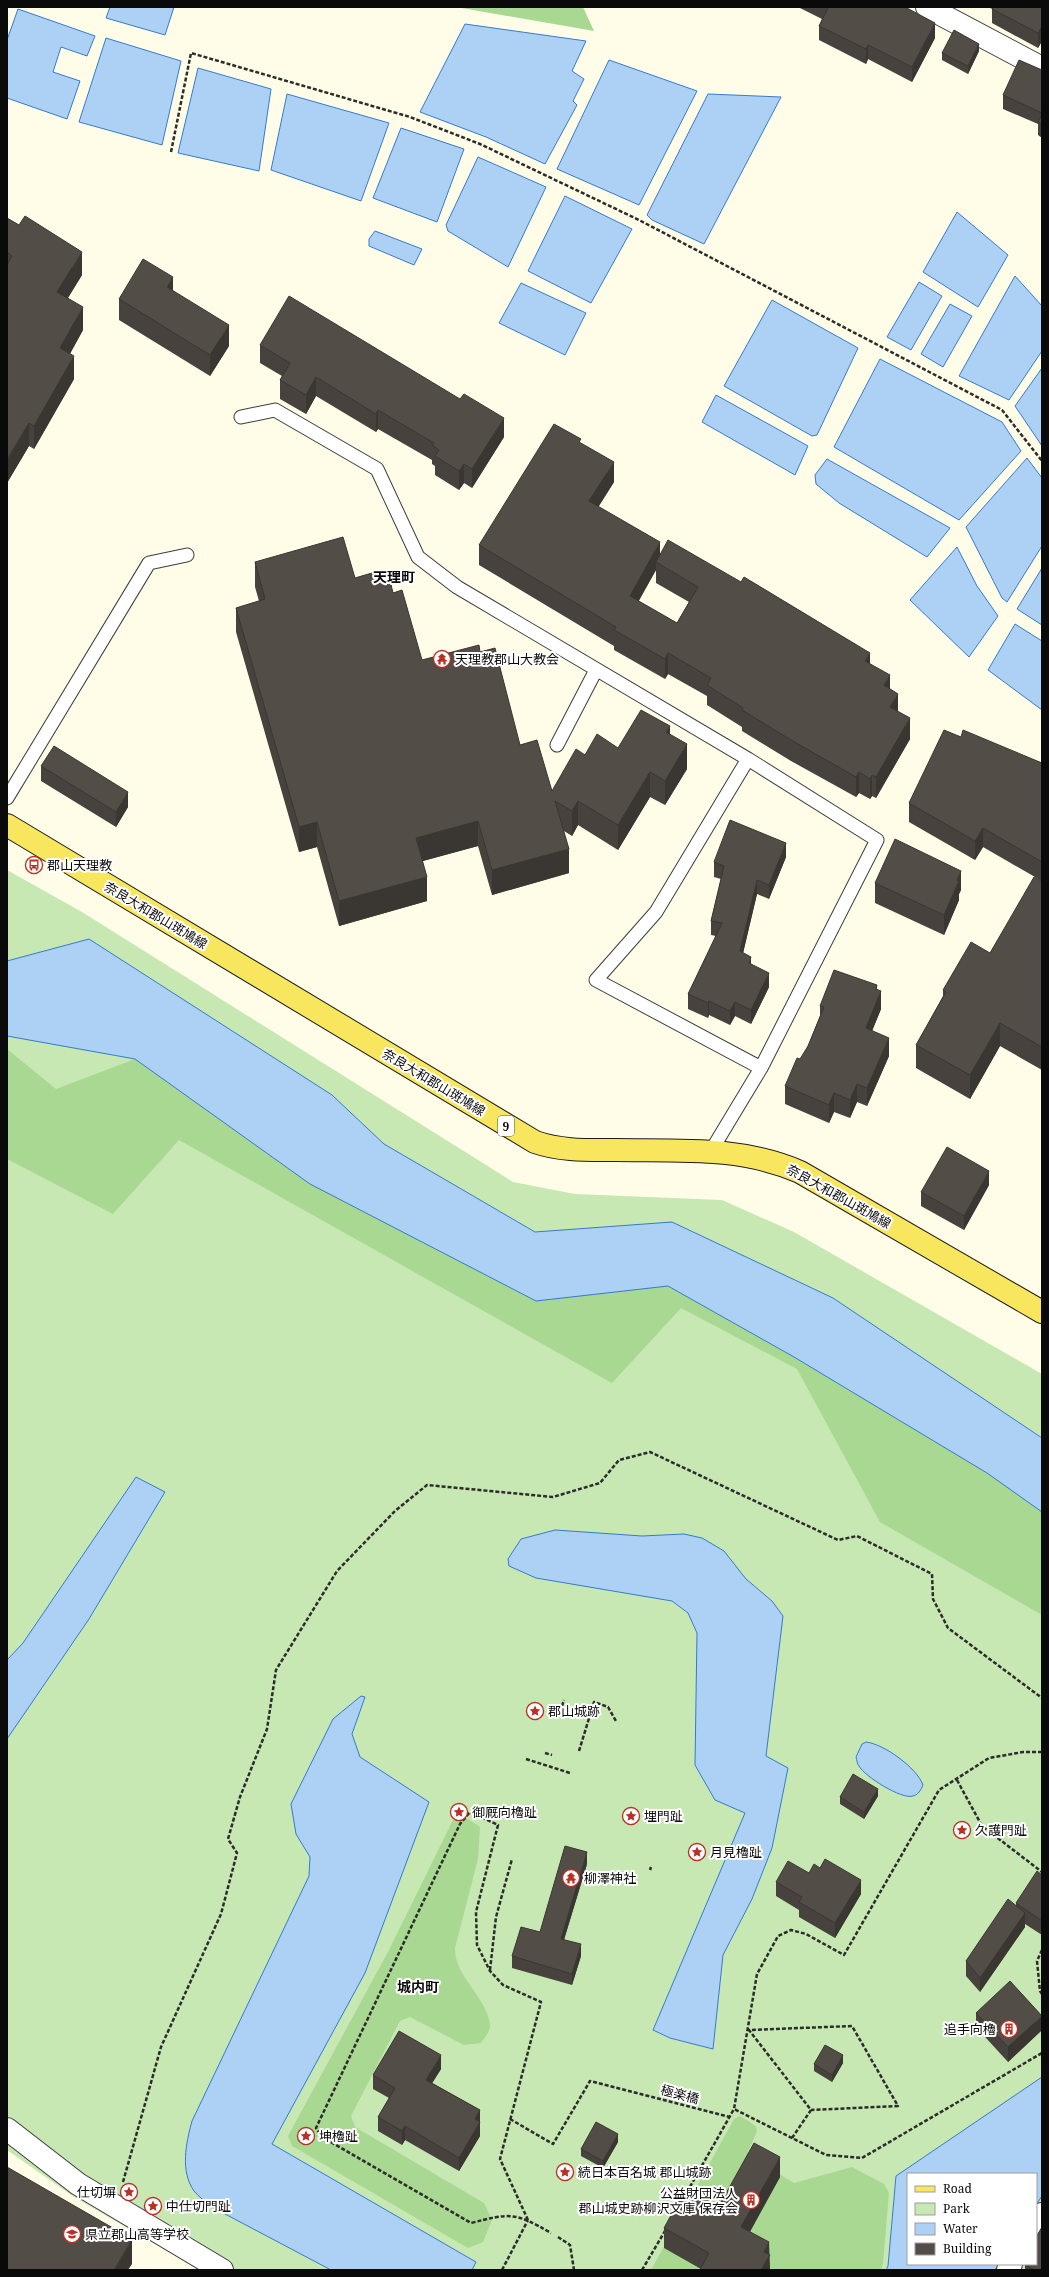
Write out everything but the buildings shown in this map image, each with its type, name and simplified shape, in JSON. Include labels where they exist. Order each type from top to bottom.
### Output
[{"type":"main road","name":"奈良大和郡山斑鳩線","points":[[7,825],[535,1142],[571,1149],[711,1151],[759,1158],[800,1172],[1042,1312]]},
{"type":"street","points":[[927,7],[1042,68]]},
{"type":"street","points":[[7,2129],[78,2184],[113,2207],[222,2270]]},
{"type":"lane","points":[[240,417],[275,410],[378,469],[418,557],[457,587],[748,759],[877,840],[761,1068],[711,1151]]},
{"type":"lane","points":[[7,798],[149,564],[187,555]]},
{"type":"lane","points":[[557,745],[596,670]]},
{"type":"lane","points":[[748,759],[656,912],[596,980],[761,1068]]},
{"type":"path","points":[[171,152],[191,53],[410,117],[480,144],[639,220],[1002,410],[1042,462]]},
{"type":"path","points":[[113,2207],[126,2175],[161,2047],[221,1914],[236,1853],[228,1839],[240,1797],[267,1729],[276,1670],[336,1571],[395,1511],[428,1485],[553,1497],[600,1483],[619,1460],[650,1452],[838,1540],[857,1536],[932,1574],[933,1599],[948,1628],[1042,1698]]},
{"type":"path","points":[[562,1706],[564,1700]]},
{"type":"path","points":[[580,1751],[594,1702],[608,1707],[616,1721]]},
{"type":"path","points":[[684,2197],[734,2109],[749,2030],[757,1974],[778,1936],[791,1930],[806,1934],[844,1954],[939,1790],[957,1780],[989,1758],[1023,1752],[1042,1752]]},
{"type":"path","points":[[545,1753],[552,1755]]},
{"type":"path","points":[[526,1758],[570,1773]]},
{"type":"path","points":[[957,1780],[982,1826],[1042,1872]]},
{"type":"path","points":[[528,2220],[500,2159],[541,2002],[504,1986],[490,1971],[477,1945],[476,1912],[498,1825],[470,1812],[460,1824],[316,2128],[322,2137],[471,2223],[505,2214],[528,2220],[551,2233]]},
{"type":"path","points":[[490,1971],[496,1917],[512,1859]]},
{"type":"path","points":[[1042,1950],[1036,1961],[1040,1991],[1042,1994]]},
{"type":"path","points":[[749,2030],[852,2026],[898,2106],[810,2110]]},
{"type":"path","points":[[749,2030],[810,2110]]},
{"type":"path","points":[[734,2109],[826,2156],[862,2158],[1042,2053]]},
{"type":"path","name":"極楽橋","points":[[510,2119],[554,2144],[590,2081],[730,2117]]},
{"type":"path","points":[[792,2138],[810,2110]]},
{"type":"path","points":[[502,2270],[528,2220]]},
{"type":"path","points":[[642,2270],[665,2230]]},
{"type":"path","points":[[558,2237],[570,2245],[574,2270]]},
{"type":"green space","points":[[456,7],[583,7],[594,31]]},
{"type":"green space","points":[[7,870],[82,912],[513,1182],[575,1194],[722,1200],[794,1232],[1042,1374],[1042,2270],[200,2270],[74,2197],[7,2150]]},
{"type":"green space","points":[[7,1049],[56,1089],[135,1059],[549,1283],[671,1238],[1042,1438],[1042,1615],[880,1522],[797,1369],[681,1308],[612,1383],[179,1140],[113,1214],[7,1159]]},
{"type":"green space","points":[[468,1819],[480,1827],[478,1859],[455,1948],[456,1958],[459,1968],[483,2004],[490,2027],[481,2043],[464,2045],[410,2017],[400,2021],[351,2116],[355,2127],[484,2203],[492,2220],[483,2242],[468,2248],[292,2146],[288,2136],[388,1952],[453,1820]]},
{"type":"green space","points":[[740,2116],[756,2126],[757,2131],[748,2152],[749,2156],[794,2183],[852,2167],[884,2184],[889,2193],[883,2263],[881,2270],[651,2270],[734,2119]]},
{"type":"water","points":[[110,7],[174,7],[165,35],[106,18]]},
{"type":"water","points":[[18,9],[95,36],[87,56],[61,47],[53,72],[80,81],[67,119],[7,98],[7,40]]},
{"type":"water","points":[[465,24],[586,41],[572,71],[584,79],[573,101],[577,105],[545,164],[486,137],[420,112]]},
{"type":"water","points":[[106,38],[181,61],[162,145],[79,122]]},
{"type":"water","points":[[609,60],[697,91],[639,205],[557,169]]},
{"type":"water","points":[[198,68],[271,89],[259,171],[178,153]]},
{"type":"water","points":[[287,94],[389,123],[361,201],[271,170]]},
{"type":"water","points":[[708,94],[781,97],[704,244],[652,220],[647,215]]},
{"type":"water","points":[[401,128],[464,149],[437,222],[373,198]]},
{"type":"water","points":[[478,157],[546,187],[508,267],[448,231],[446,225]]},
{"type":"water","points":[[565,196],[632,229],[591,303],[528,271]]},
{"type":"water","points":[[957,212],[1008,255],[978,307],[923,272]]},
{"type":"water","points":[[375,231],[422,249],[414,265],[369,246],[369,239]]},
{"type":"water","points":[[1015,276],[1042,306],[1042,351],[1009,400],[959,376]]},
{"type":"water","points":[[919,282],[942,296],[911,350],[887,337]]},
{"type":"water","points":[[521,283],[586,313],[565,355],[499,323]]},
{"type":"water","points":[[772,300],[858,348],[817,435],[812,436],[724,386]]},
{"type":"water","points":[[950,304],[972,316],[943,367],[921,354]]},
{"type":"water","points":[[880,359],[1002,422],[1021,451],[959,520],[834,447]]},
{"type":"water","points":[[1042,368],[1042,446],[1015,406]]},
{"type":"water","points":[[716,395],[808,446],[795,475],[702,422]]},
{"type":"water","points":[[1027,458],[1042,478],[1042,546],[1007,602],[1002,598],[966,527]]},
{"type":"water","points":[[827,459],[950,528],[927,557],[839,503],[816,484],[815,475]]},
{"type":"water","points":[[957,547],[977,586],[998,616],[969,657],[910,600]]},
{"type":"water","points":[[1042,568],[1042,625],[1017,609]]},
{"type":"water","points":[[1015,624],[1042,641],[1042,710],[988,670]]},
{"type":"water","points":[[89,939],[332,1095],[384,1144],[535,1232],[672,1222],[833,1298],[1042,1438],[1042,1512],[987,1473],[794,1357],[668,1286],[536,1301],[310,1184],[135,1059],[7,1036],[7,961]]},
{"type":"water","points":[[136,1477],[165,1492],[89,1619],[7,1739],[7,1660],[23,1643]]},
{"type":"water","points":[[555,1530],[642,1536],[684,1534],[702,1538],[724,1551],[746,1579],[772,1601],[783,1616],[766,1756],[788,1768],[772,1848],[752,1899],[723,1955],[713,2049],[670,2038],[653,2030],[745,1813],[715,1800],[695,1765],[697,1633],[688,1613],[672,1601],[536,1578],[509,1566],[508,1559],[521,1539]]},
{"type":"water","points":[[361,1696],[365,1697],[352,1734],[360,1757],[429,1802],[365,1973],[272,2144],[476,2262],[472,2270],[331,2270],[208,2205],[194,2191],[187,2175],[186,2148],[192,2121],[309,1876],[310,1857],[296,1834],[291,1804],[333,1719]]},
{"type":"water","points":[[866,1742],[882,1747],[907,1764],[920,1778],[923,1785],[918,1793],[913,1796],[908,1796],[892,1791],[875,1781],[862,1770],[856,1757],[862,1744]]},
{"type":"water","points":[[1042,2077],[1042,2196],[1037,2204],[1037,2173],[907,2173],[907,2265],[998,2265],[995,2270],[886,2270],[888,2266],[896,2176]]},
{"type":"place","name":"天理教郡山大教会","points":[[442,659]]},
{"type":"place","name":"郡山天理教","points":[[34,865]]},
{"type":"place","name":"郡山城跡","points":[[535,1711]]},
{"type":"place","name":"御厩向櫓趾","points":[[459,1812]]},
{"type":"place","name":"埋門趾","points":[[631,1816]]},
{"type":"place","name":"久護門趾","points":[[962,1830]]},
{"type":"place","name":"月見櫓趾","points":[[697,1852]]},
{"type":"place","name":"柳澤神社","points":[[571,1878]]},
{"type":"place","name":"追手向櫓","points":[[1009,2029]]},
{"type":"place","name":"坤櫓趾","points":[[306,2136]]},
{"type":"place","name":"続日本百名城 郡山城跡","points":[[565,2172]]},
{"type":"place","name":"仕切塀","points":[[129,2192]]},
{"type":"place","name":"公益財団法人 郡山城史跡柳沢文庫 保存会","points":[[751,2200]]},
{"type":"place","name":"中仕切門趾","points":[[153,2206]]},
{"type":"place","name":"県立郡山高等学校","points":[[72,2234]]},
{"type":"district","name":"天理町","points":[[394,576]]},
{"type":"district","name":"城内町","points":[[418,1986]]}]
